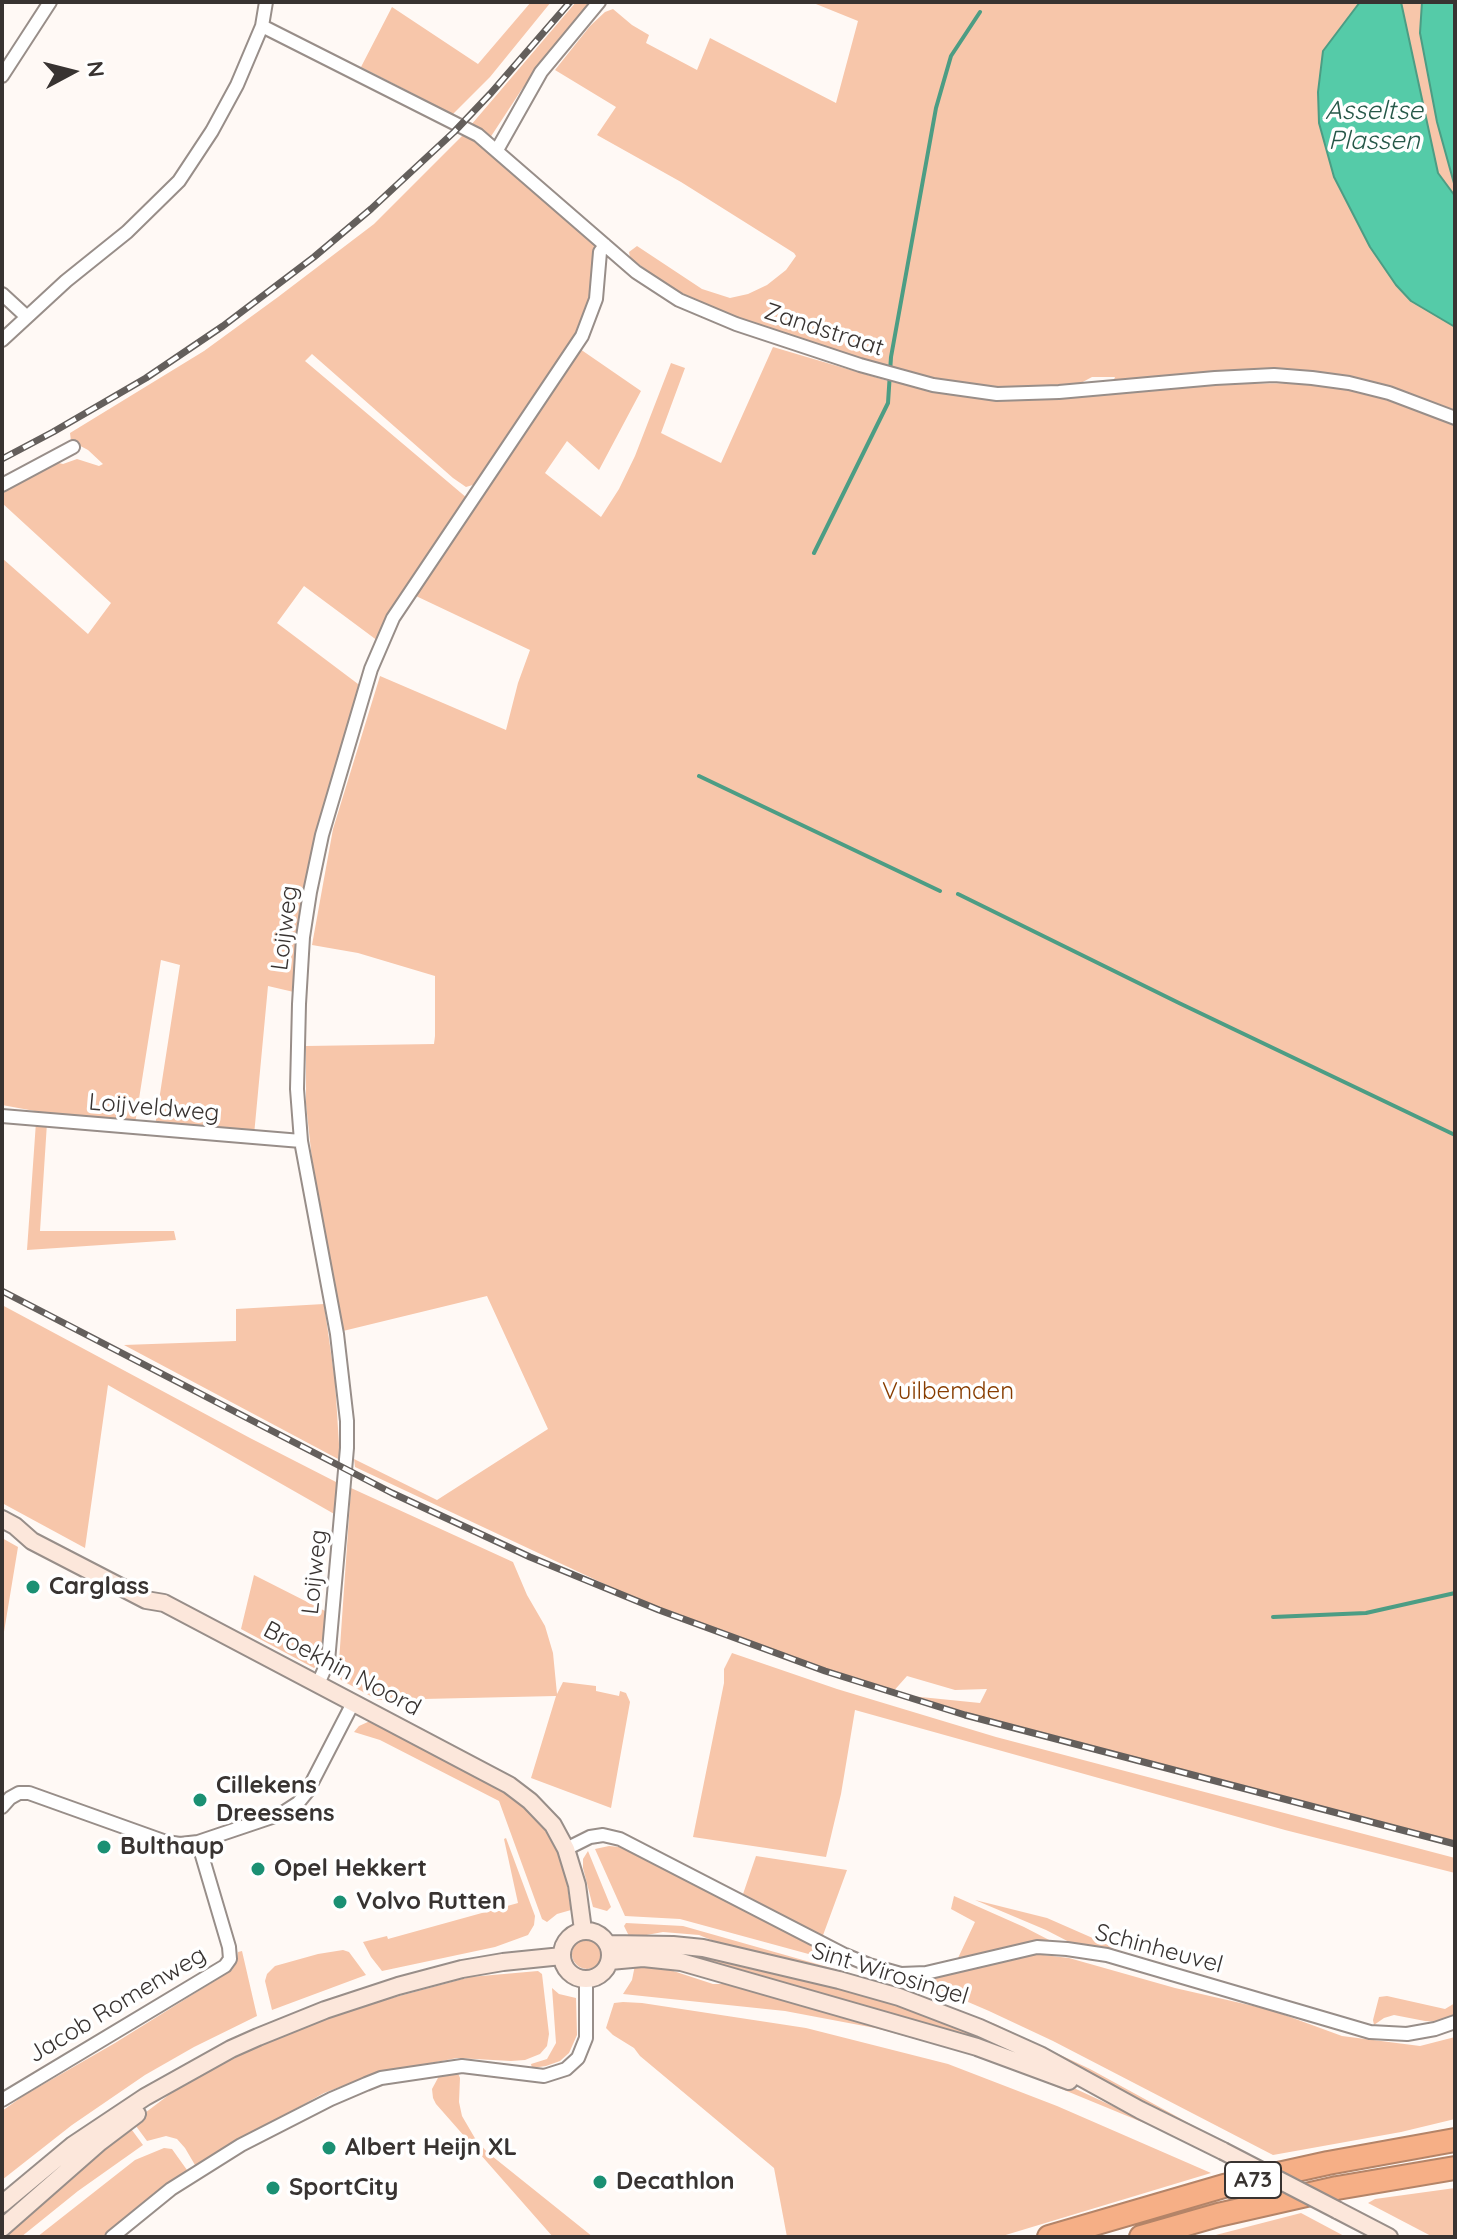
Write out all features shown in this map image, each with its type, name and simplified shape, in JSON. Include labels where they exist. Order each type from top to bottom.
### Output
[{"type":"highway","name":"A73","points":[[1049,2237],[1224,2186],[1455,2140]]},
{"type":"highway","name":"A73","points":[[1141,2237],[1218,2215],[1337,2188],[1455,2168]]},
{"type":"main road","name":"Broekhin Noord","points":[[2,1519],[32,1541],[146,1600],[164,1603],[509,1785],[553,1825],[566,1849],[577,1885],[583,1930]]},
{"type":"main road","points":[[583,1930],[598,1933],[609,1953],[601,1974],[586,1979],[569,1972],[562,1956],[567,1939],[583,1930]]},
{"type":"main road","name":"Sint Wirosingel","points":[[609,1953],[673,1945],[717,1951],[899,1997],[1040,2055],[1140,2110],[1389,2237]]},
{"type":"main road","name":"Sint Wirosingel","points":[[609,1953],[675,1960],[977,2047],[1140,2110]]},
{"type":"main road","points":[[2,2204],[73,2145],[145,2097],[231,2049],[325,2010],[398,1986],[462,1969],[562,1956]]},
{"type":"main road","points":[[2,2228],[168,2086]]},
{"type":"street","points":[[2,76],[50,2]]},
{"type":"street","points":[[2,340],[66,281],[127,232],[179,181],[231,97],[262,26],[266,2]]},
{"type":"street","points":[[497,150],[541,72],[599,2]]},
{"type":"street","name":"Zandstraat","points":[[262,26],[478,135],[636,272],[679,300],[736,324],[860,365],[933,385],[997,394],[1274,375],[1312,378],[1349,383],[1400,397],[1455,418]]},
{"type":"street","name":"Loijweg","points":[[318,1684],[328,1661],[344,1501],[347,1421],[337,1334],[301,1141],[297,1089],[303,937],[310,892],[322,835],[371,669],[393,618],[582,336],[596,299],[600,252],[605,245]]},
{"type":"street","points":[[2,294],[27,317]]},
{"type":"street","points":[[2,485],[73,447]]},
{"type":"street","name":"Loijveldweg","points":[[2,1116],[301,1141]]},
{"type":"street","points":[[2,1807],[19,1793],[29,1793],[166,1842],[198,1842],[281,1814],[298,1803],[307,1792],[353,1703]]},
{"type":"street","name":"Schinheuvel","points":[[566,1849],[590,1837],[603,1835],[620,1839],[845,1955],[901,1974],[926,1973],[1037,1947],[1067,1949],[1107,1955],[1370,2032],[1407,2034],[1455,2022]]},
{"type":"street","name":"Jacob Romenweg","points":[[2,2100],[225,1966],[230,1959],[229,1947],[198,1842]]},
{"type":"street","points":[[112,2237],[171,2189],[241,2145],[331,2099],[381,2078],[462,2066],[544,2076],[566,2069],[578,2058],[586,2038],[586,1979]]},
{"type":"green space","points":[[531,2],[551,2],[490,77],[453,114],[361,67],[392,7],[478,64]]},
{"type":"green space","points":[[576,2],[594,2],[522,89],[488,141],[471,125]]},
{"type":"green space","points":[[811,2],[1360,2],[1324,51],[1322,71],[1334,177],[1370,247],[1411,301],[1455,327],[1455,410],[1409,393],[1353,378],[1289,369],[1113,382],[1115,377],[1092,377],[1079,384],[1041,388],[1004,388],[947,381],[896,370],[816,345],[701,304],[676,291],[630,258],[629,252],[637,246],[702,289],[730,298],[767,285],[786,270],[796,256],[681,182],[597,135],[616,107],[555,70],[590,26],[613,9],[649,35],[646,43],[697,70],[710,38],[836,103],[858,21]]},
{"type":"green space","points":[[1401,2],[1422,2],[1420,33],[1455,196],[1438,173]]},
{"type":"green space","points":[[463,135],[492,151],[593,241],[596,252],[590,301],[578,332],[476,484],[466,487],[312,354],[305,361],[467,498],[378,641],[304,586],[277,623],[362,687],[316,851],[298,993],[268,986],[254,1135],[155,1126],[180,965],[161,960],[135,1124],[2,1105],[2,558],[88,634],[111,603],[2,503],[2,491],[55,462],[63,464],[77,459],[99,466],[103,464],[88,450],[71,441],[70,433],[204,351],[278,297],[374,224]]},
{"type":"green space","name":"Vuilbemden","points":[[773,347],[888,381],[958,396],[1039,400],[1222,384],[1303,383],[1364,393],[1455,423],[1455,1844],[970,1719],[890,1694],[647,1604],[355,1467],[354,1459],[437,1500],[548,1429],[487,1296],[343,1331],[312,1160],[306,1104],[306,1046],[434,1044],[435,1036],[435,976],[358,953],[312,945],[333,829],[380,676],[506,730],[530,650],[416,596],[580,349],[641,391],[599,470],[567,441],[545,473],[601,517],[635,456],[671,363],[685,368],[661,433],[721,463]],"holes":[[[907,1676],[955,1690],[987,1689],[980,1703],[891,1694]]]},
{"type":"green space","points":[[36,1122],[47,1123],[40,1231],[174,1231],[176,1240],[27,1250]]},
{"type":"green space","points":[[324,1304],[335,1381],[340,1460],[124,1345],[236,1341],[236,1309]]},
{"type":"green space","points":[[2,1305],[338,1483],[336,1515],[108,1385],[85,1548],[2,1503]]},
{"type":"green space","points":[[351,1488],[513,1562],[545,1626],[553,1653],[557,1694],[563,1682],[596,1686],[596,1691],[619,1696],[620,1691],[626,1693],[630,1702],[611,1808],[531,1778],[556,1696],[378,1700],[341,1680],[338,1676]]},
{"type":"green space","points":[[2,1538],[18,1547],[2,1644]]},
{"type":"green space","points":[[254,1575],[329,1613],[325,1658],[314,1668],[241,1629]]},
{"type":"green space","points":[[732,1653],[837,1689],[996,1737],[1455,1858],[1455,1873],[1285,1830],[855,1710],[841,1794],[826,1857],[693,1837],[724,1683],[724,1669]]},
{"type":"green space","points":[[370,1721],[486,1779],[517,1800],[539,1821],[555,1846],[564,1865],[571,1910],[557,1914],[547,1922],[542,1919],[499,1801],[380,1740],[354,1732]]},
{"type":"green space","points":[[506,1838],[535,1916],[528,1935],[495,1947],[382,1971],[363,1942],[387,1936],[388,1939],[518,1903]]},
{"type":"green space","points":[[609,1846],[639,1855],[860,1968],[680,1919],[625,1916],[595,1849]]},
{"type":"green space","points":[[588,1851],[611,1907],[607,1911],[593,1907],[583,1868],[583,1859]]},
{"type":"green space","points":[[756,1856],[847,1870],[822,1938],[742,1897]]},
{"type":"green space","points":[[954,1896],[1053,1942],[1028,1943],[958,1958],[975,1922],[951,1909]]},
{"type":"green space","points":[[975,1900],[1047,1918],[1135,1960],[1077,1946]]},
{"type":"green space","points":[[626,1923],[683,1926],[898,1987],[995,2024],[1090,2069],[1205,2132],[995,2029],[739,1951],[699,1935],[663,1932],[630,1938],[624,1926]]},
{"type":"green space","points":[[587,1939],[598,1943],[602,1954],[598,1965],[587,1969],[576,1965],[572,1954],[576,1943]]},
{"type":"green space","points":[[663,1948],[881,1997],[972,2030],[1068,2075],[677,1956]]},
{"type":"green space","points":[[343,1950],[349,1952],[366,1975],[272,2010],[265,1981],[275,1966]]},
{"type":"green space","points":[[242,1951],[257,2016],[145,2075],[72,2125],[2,2180],[2,2111],[232,1970],[238,1952]]},
{"type":"green space","points":[[1035,1954],[1069,1958],[1175,1988],[1271,2010],[1342,2036],[1420,2046],[1455,2037],[1455,2119],[1273,2155],[1053,2041],[917,1980]]},
{"type":"green space","points":[[635,1965],[655,1965],[713,1984],[744,1984],[959,2045],[1061,2082],[1183,2139],[1018,2071],[970,2054],[875,2028],[785,2011],[623,1994],[632,1980]]},
{"type":"green space","points":[[538,1971],[542,1974],[549,2034],[547,2046],[540,2054],[525,2060],[457,2058],[374,2074],[324,2093],[195,2165],[177,2139],[166,2136],[147,2141],[133,2122],[170,2094],[219,2065],[295,2030],[351,2009],[470,1977]]},
{"type":"green space","points":[[552,1988],[559,1994],[576,1998],[577,2035],[569,2053],[560,2061],[532,2068],[531,2064],[547,2059],[556,2043]]},
{"type":"green space","points":[[1387,1996],[1445,2009],[1455,2003],[1455,2016],[1439,2022],[1394,2015],[1374,2025],[1379,1997]]},
{"type":"green space","points":[[614,2003],[806,2028],[948,2064],[1057,2106],[1211,2173],[999,2237],[787,2237],[774,2168],[634,2048],[606,2028]]},
{"type":"green space","points":[[446,2071],[458,2073],[462,2116],[476,2140],[593,2237],[553,2237],[436,2104],[432,2089],[439,2076]]},
{"type":"green space","points":[[129,2126],[143,2145],[78,2191],[21,2237],[2,2237],[2,2231]]},
{"type":"green space","points":[[164,2148],[172,2149],[187,2170],[103,2237],[37,2237],[135,2160]]},
{"type":"green space","points":[[1455,2188],[1455,2237],[1433,2237],[1368,2203],[1375,2199]]},
{"type":"green space","points":[[1301,2213],[1346,2237],[1208,2237]]},
{"type":"water","name":"Asseltse Plassen","points":[[1360,2],[1401,2],[1438,173],[1455,196],[1455,327],[1411,301],[1396,285],[1370,247],[1334,177],[1319,123],[1318,92],[1323,51]]},
{"type":"water","name":"Asseltse Plassen","points":[[1422,2],[1455,2],[1455,187],[1437,122],[1420,33]]},
{"type":"waterway","points":[[814,553],[888,403],[891,357],[936,108],[951,56],[980,12]]},
{"type":"waterway","points":[[699,776],[940,891]]},
{"type":"waterway","points":[[958,894],[1455,1135]]},
{"type":"waterway","points":[[1273,1617],[1366,1613],[1455,1593]]},
{"type":"railway","points":[[2,459],[146,378],[223,326],[314,257],[454,132],[570,2]]},
{"type":"railway","points":[[2,1291],[392,1493],[530,1557],[659,1610],[825,1671],[965,1715],[1455,1844]]},
{"type":"place","name":"Carglass","points":[[33,1587]]},
{"type":"place","name":"Cillekens Dreessens","points":[[200,1800]]},
{"type":"place","name":"Bulthaup","points":[[104,1847]]},
{"type":"place","name":"Opel Hekkert","points":[[258,1869]]},
{"type":"place","name":"Volvo Rutten","points":[[340,1902]]},
{"type":"place","name":"Albert Heijn XL","points":[[329,2148]]},
{"type":"place","name":"Decathlon","points":[[600,2182]]},
{"type":"place","name":"SportCity","points":[[273,2188]]}]
